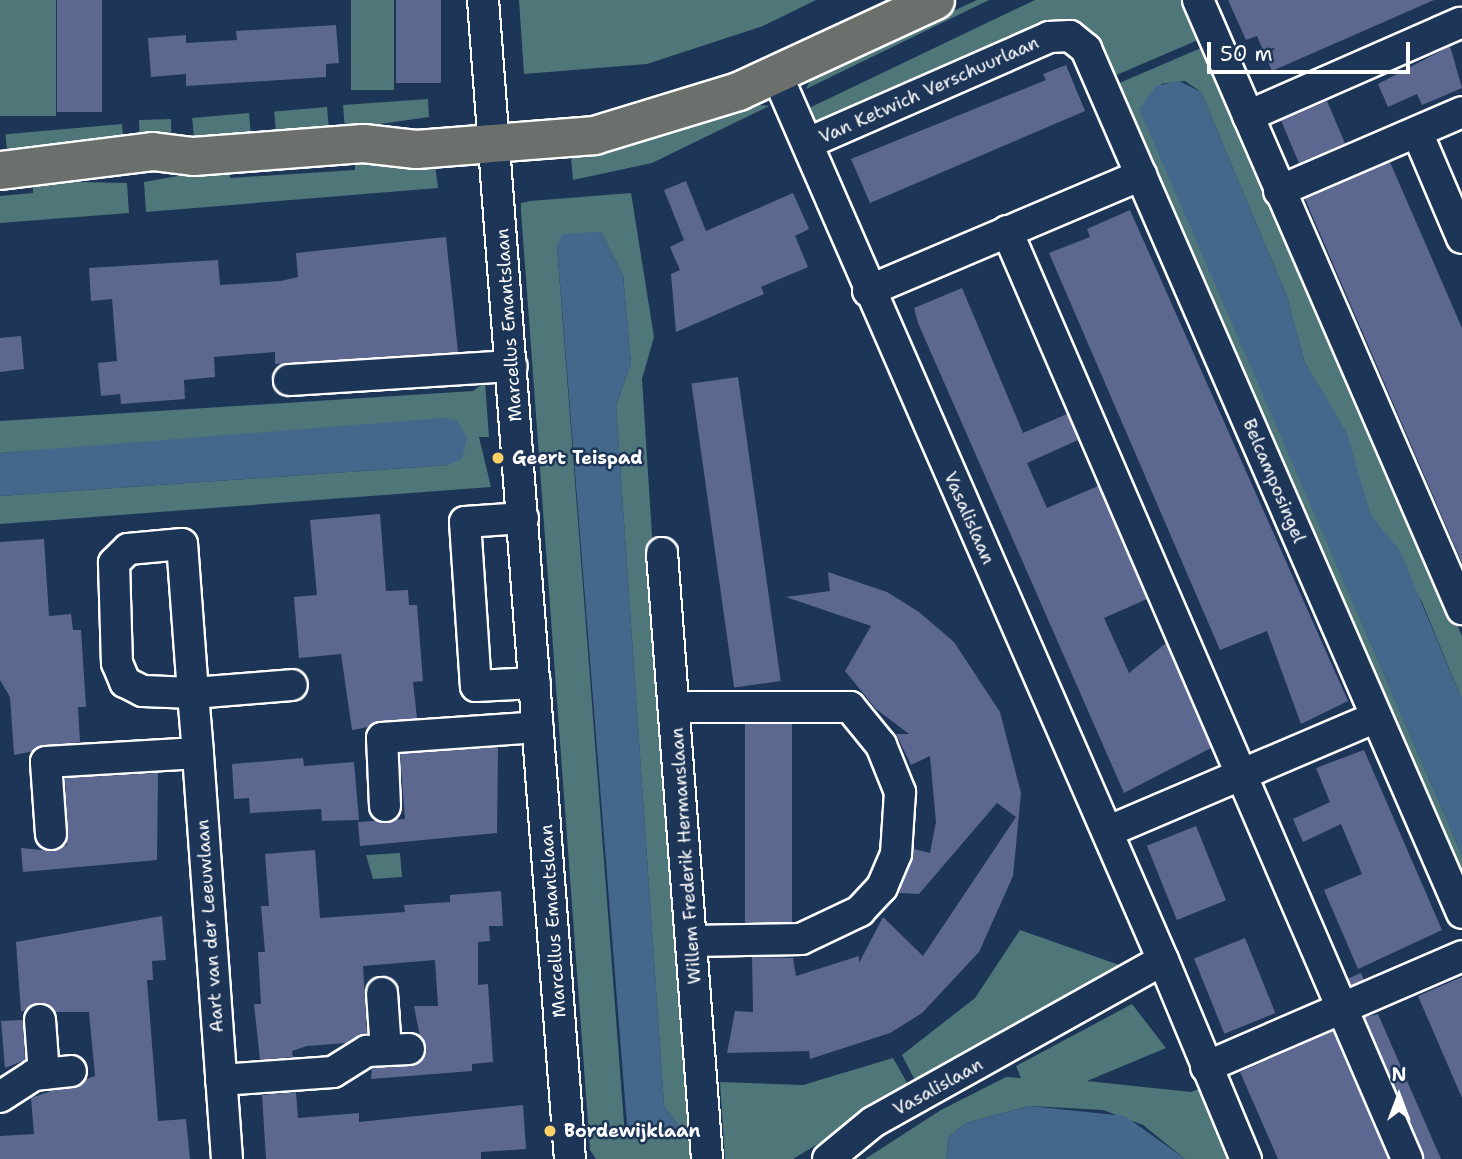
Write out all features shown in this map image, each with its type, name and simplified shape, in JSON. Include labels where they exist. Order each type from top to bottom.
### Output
[{"type":"main road","points":[[0,170],[38,167],[51,159],[152,151],[193,156],[363,142],[415,127],[494,132],[591,112],[650,116],[777,75],[935,0]]},
{"type":"street","name":"Marcellus Emantslaan","points":[[483,0],[570,1159]]},
{"type":"street","points":[[1198,0],[1462,609]]},
{"type":"street","points":[[1248,116],[1460,23]]},
{"type":"street","name":"Van Ketwich Verschuurlaan","points":[[808,143],[1049,37],[1070,36],[1086,49]]},
{"type":"street","name":"Belcamposingel","points":[[1086,49],[1462,914]]},
{"type":"street","name":"Vasalislaan","points":[[777,75],[808,143],[868,291],[1108,831],[1246,1159]]},
{"type":"street","points":[[1279,191],[1462,113]]},
{"type":"street","points":[[1417,132],[1462,238]]},
{"type":"street","points":[[868,291],[1142,175]]},
{"type":"street","points":[[1007,231],[1238,776],[1407,1159]]},
{"type":"street","points":[[289,380],[512,366]]},
{"type":"street","points":[[523,518],[465,522],[474,658],[477,686],[535,683]]},
{"type":"street","name":"Aart van der Leeuwlaan","points":[[193,693],[143,691],[125,682],[111,586],[114,563],[128,549],[181,544],[198,753],[227,1159]]},
{"type":"street","name":"Willem Frederik Hermanslaan","points":[[662,553],[693,942],[707,1159]]},
{"type":"street","points":[[193,693],[292,685]]},
{"type":"street","points":[[674,708],[850,708],[881,745],[900,792],[896,854],[882,887],[860,912],[800,939],[693,942]]},
{"type":"street","points":[[1108,831],[1376,717]]},
{"type":"street","points":[[384,806],[382,738],[538,727]]},
{"type":"street","points":[[48,834],[46,762],[198,753]]},
{"type":"street","points":[[1206,1067],[1462,956]]},
{"type":"street","name":"Vasalislaan","points":[[828,1159],[873,1122],[1163,960]]},
{"type":"street","points":[[221,1080],[333,1072],[367,1051],[398,1050],[382,993]]},
{"type":"street","points":[[0,1097],[58,1072],[40,1020]]},
{"type":"green space","points":[[0,0],[56,0],[56,116],[0,116]]},
{"type":"green space","points":[[351,0],[394,0],[394,90],[351,90]]},
{"type":"green space","points":[[519,0],[816,0],[763,26],[647,64],[524,74]]},
{"type":"green space","points":[[977,0],[989,0],[806,89],[812,76]]},
{"type":"green space","points":[[1035,0],[1190,0],[1205,37],[1107,79],[1082,26],[1068,21],[812,125],[809,108]]},
{"type":"green space","points":[[1208,45],[1462,636],[1462,700],[1422,602],[1370,514],[1346,433],[1304,361],[1287,297],[1201,92],[1185,81],[1161,84],[1182,206],[1462,855],[1462,893],[1110,87]]},
{"type":"green space","points":[[428,99],[429,117],[345,129],[343,105]]},
{"type":"green space","points":[[747,104],[769,106],[652,163],[573,180],[570,147]]},
{"type":"green space","points":[[327,107],[329,130],[276,135],[274,112]]},
{"type":"green space","points":[[249,113],[251,137],[194,142],[192,118]]},
{"type":"green space","points":[[171,119],[172,142],[140,143],[139,120]]},
{"type":"green space","points":[[122,124],[124,146],[7,156],[5,134]]},
{"type":"green space","points":[[434,157],[438,188],[146,212],[144,182],[229,167],[230,178],[355,170],[355,158]]},
{"type":"green space","points":[[33,181],[127,183],[129,213],[0,223],[0,196],[33,193]]},
{"type":"green space","points":[[631,193],[654,337],[642,379],[692,1159],[596,1159],[590,1150],[521,211],[521,203]],"holes":[[[601,232],[623,275],[631,363],[616,406],[664,1106],[676,1121],[625,1136],[557,246]]]},
{"type":"green space","points":[[485,382],[489,437],[479,437],[491,487],[0,524],[0,496],[449,465],[456,421],[0,453],[0,421],[473,391]]},
{"type":"green space","points":[[400,853],[402,877],[373,879],[366,855]]},
{"type":"green space","points":[[1020,930],[1125,967],[917,1084],[902,1055],[975,998]]},
{"type":"green space","points":[[1132,1004],[1166,1048],[1087,1081],[1191,1092],[1204,1087],[1234,1159],[1185,1159],[1143,1125],[1103,1110],[1029,1106],[966,1123],[949,1137],[946,1159],[865,1159],[941,1110],[1006,1077],[1021,1078],[1016,1066]]},
{"type":"green space","points":[[893,1058],[910,1088],[793,1159],[725,1159],[720,1082],[803,1085]]},
{"type":"water","points":[[1179,81],[1201,92],[1287,297],[1304,361],[1347,433],[1370,514],[1400,551],[1462,700],[1462,855],[1139,109],[1156,86]]},
{"type":"water","points":[[601,232],[623,275],[631,363],[616,406],[664,1105],[679,1125],[673,1135],[628,1138],[557,246],[562,234]]},
{"type":"water","points":[[444,418],[456,420],[467,437],[462,459],[449,465],[0,496],[0,453]]},
{"type":"water","points":[[1029,1106],[1125,1116],[1185,1159],[946,1159],[949,1137],[966,1123]]},
{"type":"building","points":[[57,0],[102,0],[102,112],[57,112]]},
{"type":"building","points":[[396,0],[441,0],[441,83],[396,83]]},
{"type":"building","points":[[1228,0],[1434,0],[1272,71],[1257,36],[1246,40]]},
{"type":"building","points":[[336,25],[339,63],[326,64],[326,77],[186,86],[186,74],[151,77],[148,38],[186,35],[186,43],[237,40],[236,31]]},
{"type":"building","points":[[1450,46],[1462,88],[1422,105],[1417,94],[1388,107],[1378,84]]},
{"type":"building","points":[[1066,65],[1085,111],[870,203],[851,159],[1046,80],[1043,74]]},
{"type":"building","points":[[1327,101],[1345,143],[1299,163],[1281,121]]},
{"type":"building","points":[[1390,162],[1462,328],[1462,563],[1305,199]]},
{"type":"building","points":[[686,181],[706,231],[793,193],[809,229],[795,236],[808,267],[761,287],[764,294],[676,332],[671,274],[680,270],[670,247],[684,240],[664,190]]},
{"type":"building","points":[[1130,210],[1348,701],[1301,724],[1267,631],[1220,650],[1049,253],[1090,237],[1087,229]]},
{"type":"building","points":[[446,237],[458,352],[275,364],[275,352],[214,357],[215,377],[184,380],[185,399],[121,404],[120,394],[101,396],[98,363],[117,361],[112,299],[91,301],[89,268],[218,260],[220,285],[281,281],[298,277],[296,253]]},
{"type":"building","points":[[962,288],[1023,433],[1067,414],[1078,440],[1027,463],[1047,508],[1098,486],[1147,599],[1104,618],[1129,673],[1166,643],[1211,748],[1124,793],[918,323],[914,308]]},
{"type":"building","points":[[21,336],[24,369],[0,372],[0,338]]},
{"type":"building","points":[[738,377],[781,681],[734,688],[691,384]]},
{"type":"building","points":[[380,514],[386,591],[408,590],[409,605],[417,605],[423,681],[413,682],[417,718],[352,730],[341,654],[299,658],[294,597],[317,595],[310,520]]},
{"type":"building","points":[[44,539],[49,616],[71,614],[73,630],[81,630],[86,707],[78,707],[80,742],[14,755],[10,697],[0,680],[0,542]]},
{"type":"building","points":[[828,572],[887,592],[919,612],[954,642],[1000,712],[1021,793],[1013,876],[979,952],[922,1013],[890,1033],[810,1059],[809,1051],[727,1053],[735,1011],[753,1012],[752,957],[793,958],[796,976],[859,956],[859,963],[883,917],[923,956],[1016,817],[997,803],[919,894],[898,893],[914,849],[930,853],[936,822],[930,756],[911,765],[896,734],[909,734],[876,709],[845,671],[871,626],[786,597],[830,591]]},
{"type":"building","points":[[745,724],[792,724],[792,923],[745,923]]},
{"type":"building","points":[[498,747],[497,833],[360,846],[358,822],[405,819],[400,754]]},
{"type":"building","points":[[1364,750],[1442,930],[1358,969],[1324,890],[1362,874],[1341,824],[1303,842],[1293,819],[1330,802],[1316,768]]},
{"type":"building","points":[[303,758],[304,766],[354,762],[359,820],[322,821],[321,809],[250,813],[249,798],[234,799],[232,764]]},
{"type":"building","points":[[158,773],[157,860],[23,872],[21,848],[52,851],[67,845],[65,778]]},
{"type":"building","points":[[1196,826],[1226,900],[1177,920],[1147,846]]},
{"type":"building","points":[[315,850],[320,918],[405,912],[404,905],[450,902],[450,895],[501,891],[503,926],[489,926],[490,941],[478,942],[478,985],[488,984],[493,1062],[472,1064],[472,1071],[371,1079],[372,1068],[411,1066],[424,1058],[414,1006],[438,1006],[435,960],[363,966],[367,1033],[347,1043],[307,1046],[292,1051],[293,1057],[260,1060],[254,1004],[261,1004],[258,952],[265,952],[261,906],[269,906],[265,854]]},
{"type":"building","points":[[162,916],[166,960],[152,961],[153,980],[147,980],[158,1121],[186,1119],[190,1159],[0,1159],[0,1136],[34,1134],[31,1098],[95,1076],[89,1012],[55,1012],[39,1003],[21,1012],[16,942]]},
{"type":"building","points":[[1245,938],[1275,1013],[1224,1034],[1194,959]]},
{"type":"building","points":[[1361,973],[1364,980],[1351,986],[1348,978]]},
{"type":"building","points":[[1462,977],[1462,1098],[1418,996]]},
{"type":"building","points":[[1378,1014],[1441,1159],[1424,1159],[1365,1017]]},
{"type":"building","points":[[23,1020],[25,1060],[5,1068],[1,1021]]},
{"type":"building","points":[[1333,1031],[1388,1159],[1278,1159],[1240,1072]]},
{"type":"building","points":[[296,1092],[298,1118],[359,1113],[359,1122],[523,1105],[526,1149],[481,1152],[481,1159],[266,1159],[262,1095]]},
{"type":"place","name":"Geert Teispad","points":[[498,458]]},
{"type":"place","name":"Bordewijklaan","points":[[550,1131]]}]
